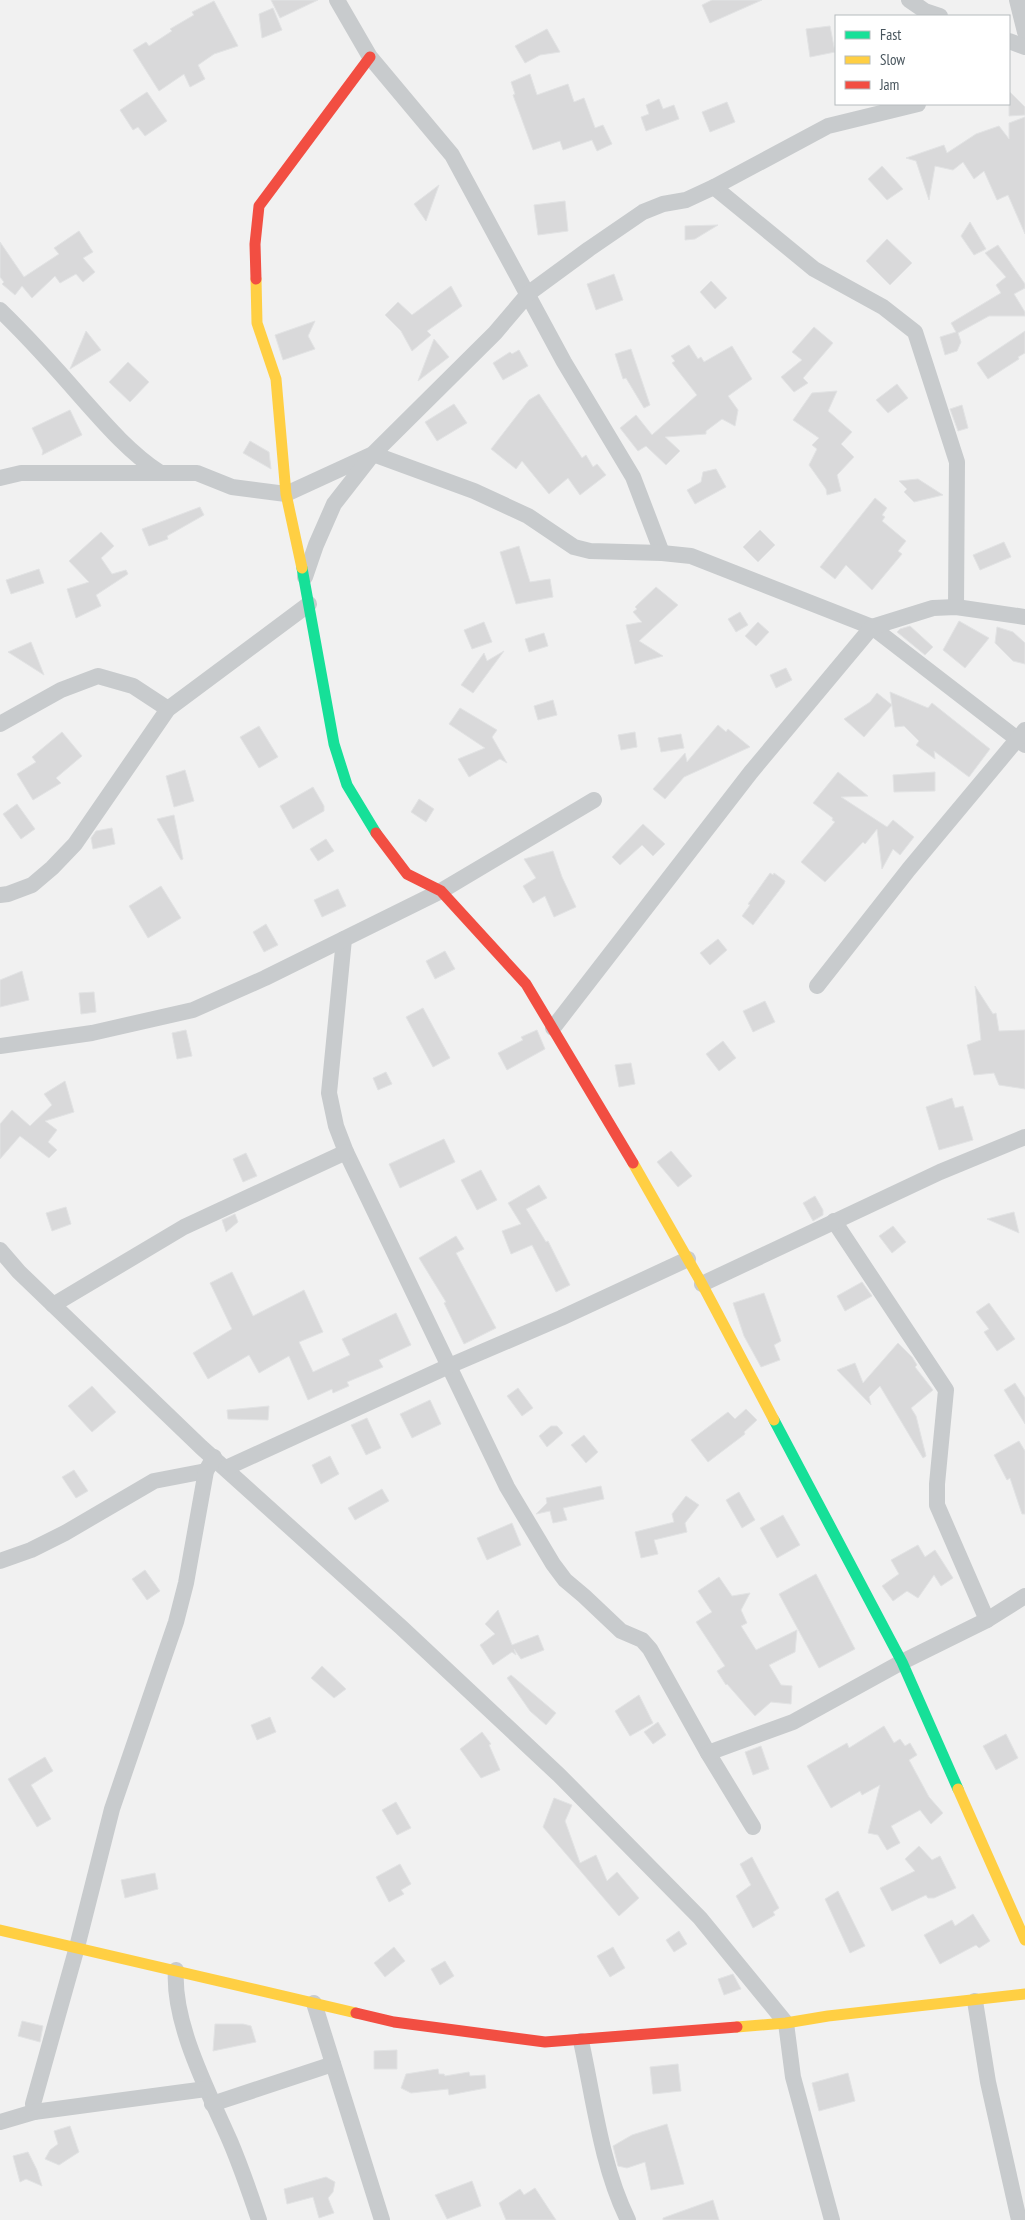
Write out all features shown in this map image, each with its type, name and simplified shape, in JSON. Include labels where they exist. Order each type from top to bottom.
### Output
[{"type":"street","points":[[337,0],[370,57],[452,155],[529,293],[564,362],[632,477],[662,553]]},
{"type":"street","points":[[909,0],[938,15]]},
{"type":"street","points":[[1017,0],[1024,28]]},
{"type":"street","points":[[1010,41],[1025,47]]},
{"type":"street","points":[[370,57],[259,206],[255,244],[257,322],[276,379],[286,494],[309,604],[334,744],[347,785],[381,841],[407,874],[441,891],[526,984],[624,1147],[702,1284],[902,1662],[1025,1940]]},
{"type":"street","points":[[304,578],[334,504],[373,454],[495,333],[529,293],[589,248],[643,212],[663,204],[686,200],[714,187],[828,126],[914,105]]},
{"type":"street","points":[[714,187],[814,270],[883,307],[915,332],[957,462],[956,607]]},
{"type":"street","points":[[0,310],[25,334],[102,421],[140,459],[159,472]]},
{"type":"street","points":[[0,478],[21,473],[197,473],[232,487],[286,494],[373,454],[474,491],[519,512],[574,546],[590,551],[662,553],[706,560],[872,626],[1023,738],[909,869],[817,986]]},
{"type":"street","points":[[0,895],[32,885],[75,844],[168,709],[309,604]]},
{"type":"street","points":[[553,1028],[751,772],[872,626],[932,608],[956,607],[1025,617]]},
{"type":"street","points":[[0,724],[61,690],[98,676],[133,686],[168,709]]},
{"type":"street","points":[[0,1046],[92,1033],[193,1010],[441,891],[594,800]]},
{"type":"street","points":[[344,939],[329,1093],[336,1126],[346,1152],[506,1487],[553,1564],[565,1580],[621,1631],[642,1640],[650,1649],[708,1754],[753,1827]]},
{"type":"street","points":[[702,1284],[940,1172],[1025,1137]]},
{"type":"street","points":[[53,1306],[184,1227],[346,1152]]},
{"type":"street","points":[[834,1221],[946,1390],[937,1505],[987,1620]]},
{"type":"street","points":[[0,1250],[18,1272],[210,1464]]},
{"type":"street","points":[[226,1468],[688,1259]]},
{"type":"street","points":[[34,2112],[33,2104],[77,1947],[112,1810],[176,1622],[210,1464]]},
{"type":"street","points":[[0,1562],[32,1550],[65,1533],[154,1481],[210,1464],[226,1468],[559,1775],[700,1918],[786,2023],[793,2077],[832,2220]]},
{"type":"street","points":[[708,1754],[793,1722],[902,1662],[987,1620],[1025,1596]]},
{"type":"street","points":[[0,1930],[394,2022],[545,2042],[786,2023],[828,2016],[1025,1994]]},
{"type":"street","points":[[176,1970],[175,1984],[187,2034],[209,2096],[233,2148],[259,2220]]},
{"type":"street","points":[[975,2001],[988,2082],[1019,2220]]},
{"type":"street","points":[[314,2003],[382,2220]]},
{"type":"street","points":[[581,2040],[610,2175],[628,2220]]},
{"type":"street","points":[[0,2122],[34,2112],[209,2096],[333,2064]]},
{"type":"building","points":[[271,0],[318,0],[280,18]]},
{"type":"building","points":[[712,0],[762,0],[710,23],[702,5]]},
{"type":"building","points":[[214,1],[238,46],[214,54],[198,65],[205,79],[190,87],[184,74],[159,91],[133,50],[146,42],[149,46],[172,31],[170,29],[194,15],[192,12]]},
{"type":"building","points":[[273,8],[282,30],[262,38],[259,14]]},
{"type":"building","points":[[830,26],[835,52],[810,57],[806,29]]},
{"type":"building","points":[[547,29],[560,52],[540,55],[525,63],[515,46]]},
{"type":"building","points":[[530,74],[537,95],[568,84],[574,102],[584,98],[595,128],[603,125],[612,144],[597,151],[592,140],[563,150],[560,141],[533,150],[513,95],[515,94],[511,82]]},
{"type":"building","points":[[147,92],[167,121],[145,136],[138,127],[133,130],[120,110]]},
{"type":"building","points":[[1010,92],[1025,107],[1025,115],[1009,116]]},
{"type":"building","points":[[659,99],[663,109],[674,105],[679,119],[646,131],[641,117],[649,114],[646,105]]},
{"type":"building","points":[[727,102],[735,122],[710,132],[702,112]]},
{"type":"building","points":[[1025,117],[1025,234],[1008,195],[997,200],[984,171],[974,179],[963,162],[953,170],[935,166],[929,200],[916,161],[906,158],[944,145],[947,153],[976,134],[999,126],[1009,139],[1009,123]]},
{"type":"building","points":[[882,166],[903,189],[887,200],[868,179]]},
{"type":"building","points":[[439,185],[426,221],[414,204]]},
{"type":"building","points":[[565,201],[568,231],[538,235],[534,205]]},
{"type":"building","points":[[970,222],[986,249],[974,255],[961,236]]},
{"type":"building","points":[[718,225],[695,239],[685,240],[685,226]]},
{"type":"building","points":[[79,231],[93,252],[83,258],[95,272],[83,282],[76,274],[60,283],[55,276],[32,298],[22,286],[15,295],[2,284],[4,282],[0,277],[0,242],[24,277],[59,254],[54,248]]},
{"type":"building","points":[[887,239],[912,263],[890,285],[866,261]]},
{"type":"building","points":[[998,245],[1025,284],[1025,288],[1014,294],[1025,312],[1025,316],[989,316],[958,333],[961,342],[957,351],[945,355],[940,337],[956,332],[951,323],[1001,293],[996,285],[1006,277],[985,253]]},
{"type":"building","points":[[614,274],[623,300],[596,310],[587,284]]},
{"type":"building","points":[[711,281],[727,298],[715,309],[700,292]]},
{"type":"building","points":[[451,286],[462,306],[427,331],[431,335],[412,351],[401,331],[385,315],[398,302],[412,315]]},
{"type":"building","points":[[315,321],[308,336],[315,349],[283,360],[275,335]]},
{"type":"building","points":[[814,327],[833,343],[803,378],[808,383],[794,392],[781,377],[802,360],[792,352]]},
{"type":"building","points":[[86,331],[101,350],[70,369]]},
{"type":"building","points":[[1025,331],[1025,353],[988,379],[977,363]]},
{"type":"building","points":[[434,339],[449,357],[418,381]]},
{"type":"building","points":[[689,345],[698,359],[701,357],[704,362],[732,346],[752,379],[728,396],[738,410],[735,426],[722,419],[706,431],[706,434],[665,437],[680,451],[666,465],[646,446],[638,451],[620,428],[636,415],[652,435],[697,395],[672,363],[675,361],[671,356]]},
{"type":"building","points":[[631,349],[650,405],[644,408],[626,378],[623,379],[615,354]]},
{"type":"building","points":[[519,350],[528,366],[503,380],[493,363],[510,352],[512,354]]},
{"type":"building","points":[[128,362],[149,382],[130,402],[109,382]]},
{"type":"building","points":[[897,384],[908,398],[888,413],[876,400]]},
{"type":"building","points":[[837,391],[828,411],[852,432],[841,444],[854,457],[837,475],[841,491],[827,495],[826,489],[809,465],[817,449],[812,445],[819,438],[793,420],[812,393]]},
{"type":"building","points":[[539,394],[582,458],[586,455],[593,467],[597,464],[606,475],[580,495],[568,478],[549,494],[522,461],[516,469],[491,449],[529,400]]},
{"type":"building","points":[[454,404],[467,423],[437,441],[425,422]]},
{"type":"building","points":[[962,405],[968,428],[958,431],[950,409]]},
{"type":"building","points":[[70,410],[82,435],[42,455],[43,451],[32,428]]},
{"type":"building","points":[[250,441],[269,452],[271,469],[243,453]]},
{"type":"building","points":[[716,469],[726,487],[695,504],[687,490],[701,482],[703,472]]},
{"type":"building","points":[[918,479],[943,495],[914,502],[904,492],[907,489],[899,481]]},
{"type":"building","points":[[875,498],[887,508],[882,515],[885,517],[882,521],[906,541],[898,551],[902,554],[872,590],[846,565],[835,579],[820,567]]},
{"type":"building","points":[[200,507],[204,515],[167,536],[168,539],[149,546],[142,529]]},
{"type":"building","points":[[760,530],[775,545],[758,562],[743,547]]},
{"type":"building","points":[[101,532],[114,546],[101,558],[112,574],[126,570],[128,574],[96,595],[101,606],[76,618],[67,589],[89,582],[69,561]]},
{"type":"building","points":[[1004,542],[1011,557],[980,570],[973,555]]},
{"type":"building","points":[[519,546],[530,582],[550,579],[553,597],[516,604],[500,552]]},
{"type":"building","points":[[39,569],[44,583],[11,594],[6,580]]},
{"type":"building","points":[[656,587],[678,605],[639,641],[663,656],[635,664],[626,625],[642,622],[633,612],[637,609],[635,607]]},
{"type":"building","points":[[740,612],[748,625],[736,632],[728,619]]},
{"type":"building","points":[[959,621],[989,638],[965,668],[943,650]]},
{"type":"building","points":[[484,622],[492,642],[472,649],[464,630]]},
{"type":"building","points":[[758,622],[769,632],[756,646],[745,636]]},
{"type":"building","points":[[910,626],[933,647],[925,655],[897,632]]},
{"type":"building","points":[[997,627],[1013,632],[1025,643],[1025,664],[1013,661],[995,643]]},
{"type":"building","points":[[544,633],[548,646],[529,652],[525,639]]},
{"type":"building","points":[[31,642],[44,675],[8,652]]},
{"type":"building","points":[[504,651],[473,693],[461,685],[484,653],[487,661]]},
{"type":"building","points":[[786,668],[792,680],[776,688],[770,675]]},
{"type":"building","points":[[890,692],[928,708],[932,703],[990,749],[969,777],[934,751],[935,759],[916,745],[919,741],[904,726],[895,727]]},
{"type":"building","points":[[877,693],[892,705],[864,737],[844,719],[870,702]]},
{"type":"building","points":[[553,700],[557,715],[538,720],[534,706]]},
{"type":"building","points":[[460,708],[497,730],[492,737],[507,763],[500,759],[469,777],[458,759],[485,748],[449,724]]},
{"type":"building","points":[[718,725],[726,732],[728,729],[750,747],[684,777],[665,799],[653,789],[685,753],[687,762]]},
{"type":"building","points":[[259,726],[278,757],[259,768],[240,737]]},
{"type":"building","points":[[62,732],[82,756],[56,778],[61,783],[33,800],[17,774],[36,762],[32,757]]},
{"type":"building","points":[[635,732],[637,747],[621,750],[618,735]]},
{"type":"building","points":[[681,734],[684,748],[661,752],[658,738]]},
{"type":"building","points":[[185,770],[194,801],[174,807],[166,776]]},
{"type":"building","points":[[838,772],[868,796],[841,797],[887,827],[893,820],[914,837],[900,855],[893,849],[882,869],[877,829],[865,844],[863,842],[825,882],[801,862],[835,822],[832,820],[833,818],[813,803]]},
{"type":"building","points":[[935,772],[935,791],[894,792],[893,775]]},
{"type":"building","points":[[313,787],[324,806],[324,811],[293,829],[280,806]]},
{"type":"building","points":[[419,799],[434,809],[426,822],[411,812]]},
{"type":"building","points":[[17,804],[35,829],[21,839],[3,814]]},
{"type":"building","points":[[174,815],[183,859],[181,860],[157,819]]},
{"type":"building","points":[[643,824],[665,844],[653,856],[642,845],[620,865],[612,857]]},
{"type":"building","points":[[112,828],[115,844],[93,849],[91,838],[96,831]]},
{"type":"building","points":[[326,839],[334,851],[318,861],[310,849]]},
{"type":"building","points":[[553,851],[562,877],[576,907],[554,917],[545,896],[533,903],[523,886],[536,878],[524,859]]},
{"type":"building","points":[[770,873],[773,875],[774,873],[785,881],[753,925],[742,916],[750,905],[748,904]]},
{"type":"building","points":[[161,886],[181,918],[148,938],[129,906]]},
{"type":"building","points":[[338,889],[346,906],[322,917],[314,900]]},
{"type":"building","points":[[266,924],[278,945],[264,952],[253,932]]},
{"type":"building","points":[[718,939],[727,950],[710,965],[700,953]]},
{"type":"building","points":[[445,951],[455,969],[435,979],[426,961]]},
{"type":"building","points":[[22,971],[29,1000],[0,1007],[0,980]]},
{"type":"building","points":[[975,986],[993,1014],[996,1013],[999,1031],[1025,1030],[1025,1089],[999,1085],[994,1073],[974,1075],[967,1045],[981,1040]]},
{"type":"building","points":[[94,992],[96,1012],[81,1014],[79,993]]},
{"type":"building","points":[[765,1001],[775,1022],[753,1032],[743,1011]]},
{"type":"building","points":[[423,1008],[450,1058],[433,1067],[406,1017]]},
{"type":"building","points":[[186,1030],[192,1056],[177,1059],[172,1033]]},
{"type":"building","points":[[537,1030],[545,1049],[507,1070],[498,1053],[523,1040],[521,1037]]},
{"type":"building","points":[[723,1041],[736,1058],[719,1071],[706,1054]]},
{"type":"building","points":[[631,1063],[635,1084],[619,1087],[615,1065]]},
{"type":"building","points":[[386,1072],[392,1084],[378,1090],[373,1078]]},
{"type":"building","points":[[65,1081],[74,1112],[45,1121],[57,1130],[48,1142],[57,1150],[49,1158],[20,1136],[0,1159],[0,1124],[12,1110],[30,1126],[52,1105],[44,1094]]},
{"type":"building","points":[[952,1098],[955,1108],[963,1106],[973,1140],[939,1150],[926,1107]]},
{"type":"building","points":[[444,1139],[455,1162],[400,1188],[389,1164]]},
{"type":"building","points":[[671,1151],[692,1176],[678,1187],[657,1162]]},
{"type":"building","points":[[246,1153],[257,1176],[243,1182],[233,1159]]},
{"type":"building","points":[[481,1170],[497,1200],[477,1210],[461,1180]]},
{"type":"building","points":[[539,1185],[547,1198],[526,1209],[546,1242],[548,1241],[570,1285],[556,1292],[532,1245],[511,1254],[502,1231],[521,1224],[508,1203]]},
{"type":"building","points":[[815,1196],[823,1210],[823,1215],[813,1221],[803,1203]]},
{"type":"building","points":[[66,1207],[71,1224],[52,1231],[46,1213]]},
{"type":"building","points":[[1014,1212],[1019,1233],[987,1219]]},
{"type":"building","points":[[235,1214],[238,1222],[226,1232],[222,1220]]},
{"type":"building","points":[[893,1226],[906,1242],[892,1253],[879,1236]]},
{"type":"building","points":[[456,1236],[464,1249],[456,1253],[496,1328],[464,1344],[444,1303],[446,1302],[419,1258]]},
{"type":"building","points":[[232,1272],[253,1316],[304,1290],[323,1332],[299,1342],[313,1372],[350,1355],[342,1339],[396,1313],[411,1345],[379,1360],[383,1367],[347,1382],[349,1386],[333,1393],[332,1389],[308,1400],[289,1356],[259,1373],[249,1355],[208,1379],[193,1353],[232,1329],[210,1283]]},
{"type":"building","points":[[862,1282],[872,1296],[845,1311],[837,1296]]},
{"type":"building","points":[[764,1293],[781,1341],[774,1345],[780,1360],[761,1367],[744,1336],[733,1303]]},
{"type":"building","points":[[989,1303],[1015,1339],[997,1351],[984,1332],[989,1329],[976,1312]]},
{"type":"building","points":[[898,1343],[912,1357],[917,1365],[915,1367],[933,1390],[911,1408],[916,1416],[926,1456],[923,1458],[880,1386],[869,1397],[871,1405],[837,1370],[855,1363],[863,1383]]},
{"type":"building","points":[[1015,1383],[1025,1398],[1025,1424],[1004,1390]]},
{"type":"building","points":[[92,1386],[116,1412],[92,1432],[68,1406]]},
{"type":"building","points":[[518,1388],[533,1408],[522,1416],[507,1396]]},
{"type":"building","points":[[430,1400],[441,1424],[412,1438],[400,1414]]},
{"type":"building","points":[[269,1406],[268,1420],[228,1419],[227,1410]]},
{"type":"building","points":[[746,1409],[757,1420],[744,1432],[745,1434],[708,1462],[691,1440],[728,1412],[735,1419]]},
{"type":"building","points":[[367,1418],[381,1448],[366,1455],[351,1425]]},
{"type":"building","points":[[551,1426],[557,1426],[563,1433],[547,1447],[539,1436]]},
{"type":"building","points":[[584,1435],[598,1452],[586,1463],[571,1445]]},
{"type":"building","points":[[1019,1441],[1025,1451],[1025,1514],[1022,1514],[1010,1478],[1007,1480],[994,1455]]},
{"type":"building","points":[[330,1456],[339,1474],[321,1484],[312,1465]]},
{"type":"building","points":[[74,1470],[88,1491],[76,1498],[62,1477]]},
{"type":"building","points":[[601,1486],[604,1499],[563,1508],[567,1520],[553,1523],[550,1511],[536,1514],[547,1503],[546,1498]]},
{"type":"building","points":[[382,1489],[389,1501],[355,1520],[348,1508]]},
{"type":"building","points":[[739,1492],[755,1520],[742,1528],[726,1500]]},
{"type":"building","points":[[686,1496],[699,1505],[685,1523],[687,1532],[654,1540],[658,1554],[641,1558],[635,1532],[674,1522],[672,1514]]},
{"type":"building","points":[[783,1515],[800,1545],[777,1558],[760,1528]]},
{"type":"building","points":[[512,1523],[521,1545],[487,1560],[477,1538]]},
{"type":"building","points":[[918,1545],[925,1557],[935,1550],[953,1578],[941,1586],[934,1575],[918,1598],[907,1591],[893,1601],[882,1586],[899,1574],[891,1560]]},
{"type":"building","points":[[145,1570],[160,1591],[147,1600],[132,1579]]},
{"type":"building","points":[[816,1574],[855,1649],[819,1668],[779,1594]]},
{"type":"building","points":[[719,1577],[732,1596],[750,1593],[741,1610],[747,1623],[741,1626],[756,1650],[797,1630],[795,1652],[769,1665],[781,1685],[792,1686],[791,1704],[771,1702],[755,1716],[726,1685],[717,1671],[725,1666],[696,1622],[712,1612],[698,1591]]},
{"type":"building","points":[[498,1610],[512,1645],[538,1635],[544,1650],[521,1659],[514,1649],[516,1655],[512,1652],[493,1665],[480,1645],[495,1634],[485,1624]]},
{"type":"building","points":[[322,1666],[346,1689],[334,1698],[311,1678]]},
{"type":"building","points":[[511,1675],[556,1713],[546,1725],[530,1711],[507,1678]]},
{"type":"building","points":[[639,1695],[653,1723],[630,1736],[615,1711]]},
{"type":"building","points":[[270,1717],[276,1732],[257,1740],[251,1725]]},
{"type":"building","points":[[658,1722],[666,1735],[653,1744],[644,1732]]},
{"type":"building","points":[[884,1726],[894,1743],[900,1739],[905,1746],[910,1743],[917,1755],[909,1760],[929,1797],[943,1813],[931,1824],[920,1810],[891,1826],[900,1843],[887,1850],[878,1835],[868,1833],[880,1785],[862,1795],[860,1791],[831,1808],[807,1766],[847,1743],[849,1748]]},
{"type":"building","points":[[482,1732],[491,1744],[489,1745],[500,1770],[481,1778],[460,1749]]},
{"type":"building","points":[[1006,1734],[1018,1758],[996,1770],[983,1746]]},
{"type":"building","points":[[761,1746],[769,1769],[753,1775],[745,1752]]},
{"type":"building","points":[[45,1757],[53,1771],[31,1785],[51,1819],[37,1827],[8,1779]]},
{"type":"building","points":[[554,1798],[572,1805],[565,1821],[580,1863],[596,1855],[607,1881],[617,1872],[639,1898],[619,1916],[543,1827]]},
{"type":"building","points":[[396,1802],[411,1828],[397,1835],[382,1810]]},
{"type":"building","points":[[919,1846],[932,1860],[940,1856],[956,1888],[934,1898],[928,1898],[926,1895],[892,1911],[880,1888],[915,1871],[905,1859]]},
{"type":"building","points":[[752,1857],[779,1908],[773,1912],[775,1915],[753,1928],[736,1896],[751,1885],[740,1864]]},
{"type":"building","points":[[400,1864],[411,1884],[401,1890],[404,1894],[389,1902],[376,1877]]},
{"type":"building","points":[[155,1873],[158,1889],[125,1898],[121,1880]]},
{"type":"building","points":[[838,1891],[865,1946],[850,1953],[825,1899]]},
{"type":"building","points":[[973,1914],[990,1941],[979,1948],[976,1945],[940,1964],[924,1935],[952,1920],[955,1926]]},
{"type":"building","points":[[679,1931],[687,1944],[674,1952],[666,1940]]},
{"type":"building","points":[[394,1947],[405,1961],[385,1977],[374,1963]]},
{"type":"building","points":[[613,1947],[625,1968],[610,1977],[597,1956]]},
{"type":"building","points":[[445,1961],[454,1976],[440,1985],[431,1969]]},
{"type":"building","points":[[733,1974],[741,1989],[724,1995],[718,1979]]},
{"type":"building","points":[[22,2021],[43,2026],[40,2042],[18,2036]]},
{"type":"building","points":[[215,2024],[243,2024],[251,2026],[256,2042],[213,2051]]},
{"type":"building","points":[[397,2050],[397,2069],[374,2069],[374,2051]]},
{"type":"building","points":[[678,2064],[681,2091],[653,2094],[650,2067]]},
{"type":"building","points":[[438,2069],[439,2074],[444,2074],[445,2076],[469,2072],[470,2076],[485,2075],[486,2088],[449,2095],[448,2089],[411,2093],[401,2088],[406,2074]]},
{"type":"building","points":[[848,2073],[855,2101],[819,2111],[812,2083]]},
{"type":"building","points":[[667,2124],[684,2184],[651,2190],[645,2162],[627,2168],[618,2166],[613,2146],[632,2135]]},
{"type":"building","points":[[70,2126],[79,2152],[59,2165],[45,2159],[50,2150],[58,2144],[54,2131]]},
{"type":"building","points":[[28,2152],[42,2186],[26,2179],[20,2182],[13,2156]]},
{"type":"building","points":[[326,2177],[335,2182],[333,2192],[328,2198],[334,2213],[319,2218],[313,2197],[287,2204],[284,2189]]},
{"type":"building","points":[[472,2181],[481,2206],[447,2219],[435,2195]]},
{"type":"building","points":[[535,2188],[556,2220],[506,2220],[499,2203],[520,2189],[524,2195]]},
{"type":"building","points":[[713,2200],[719,2220],[663,2220],[663,2218]]},
{"type":"traffic: fast","points":[[302,568],[334,744],[347,785],[376,833]]},
{"type":"traffic: fast","points":[[774,1420],[902,1662],[958,1789]]},
{"type":"traffic: slow","points":[[256,279],[257,323],[276,379],[286,494],[302,568]]},
{"type":"traffic: slow","points":[[633,1163],[702,1284],[774,1420]]},
{"type":"traffic: slow","points":[[958,1789],[1025,1940]]},
{"type":"traffic: slow","points":[[0,1930],[356,2013]]},
{"type":"traffic: slow","points":[[737,2027],[786,2023],[828,2016],[1025,1994]]},
{"type":"traffic: jam","points":[[256,279],[255,244],[259,206],[370,57]]},
{"type":"traffic: jam","points":[[376,833],[407,874],[441,891],[526,984],[633,1163]]},
{"type":"traffic: jam","points":[[356,2013],[394,2022],[545,2042],[737,2027]]}]
